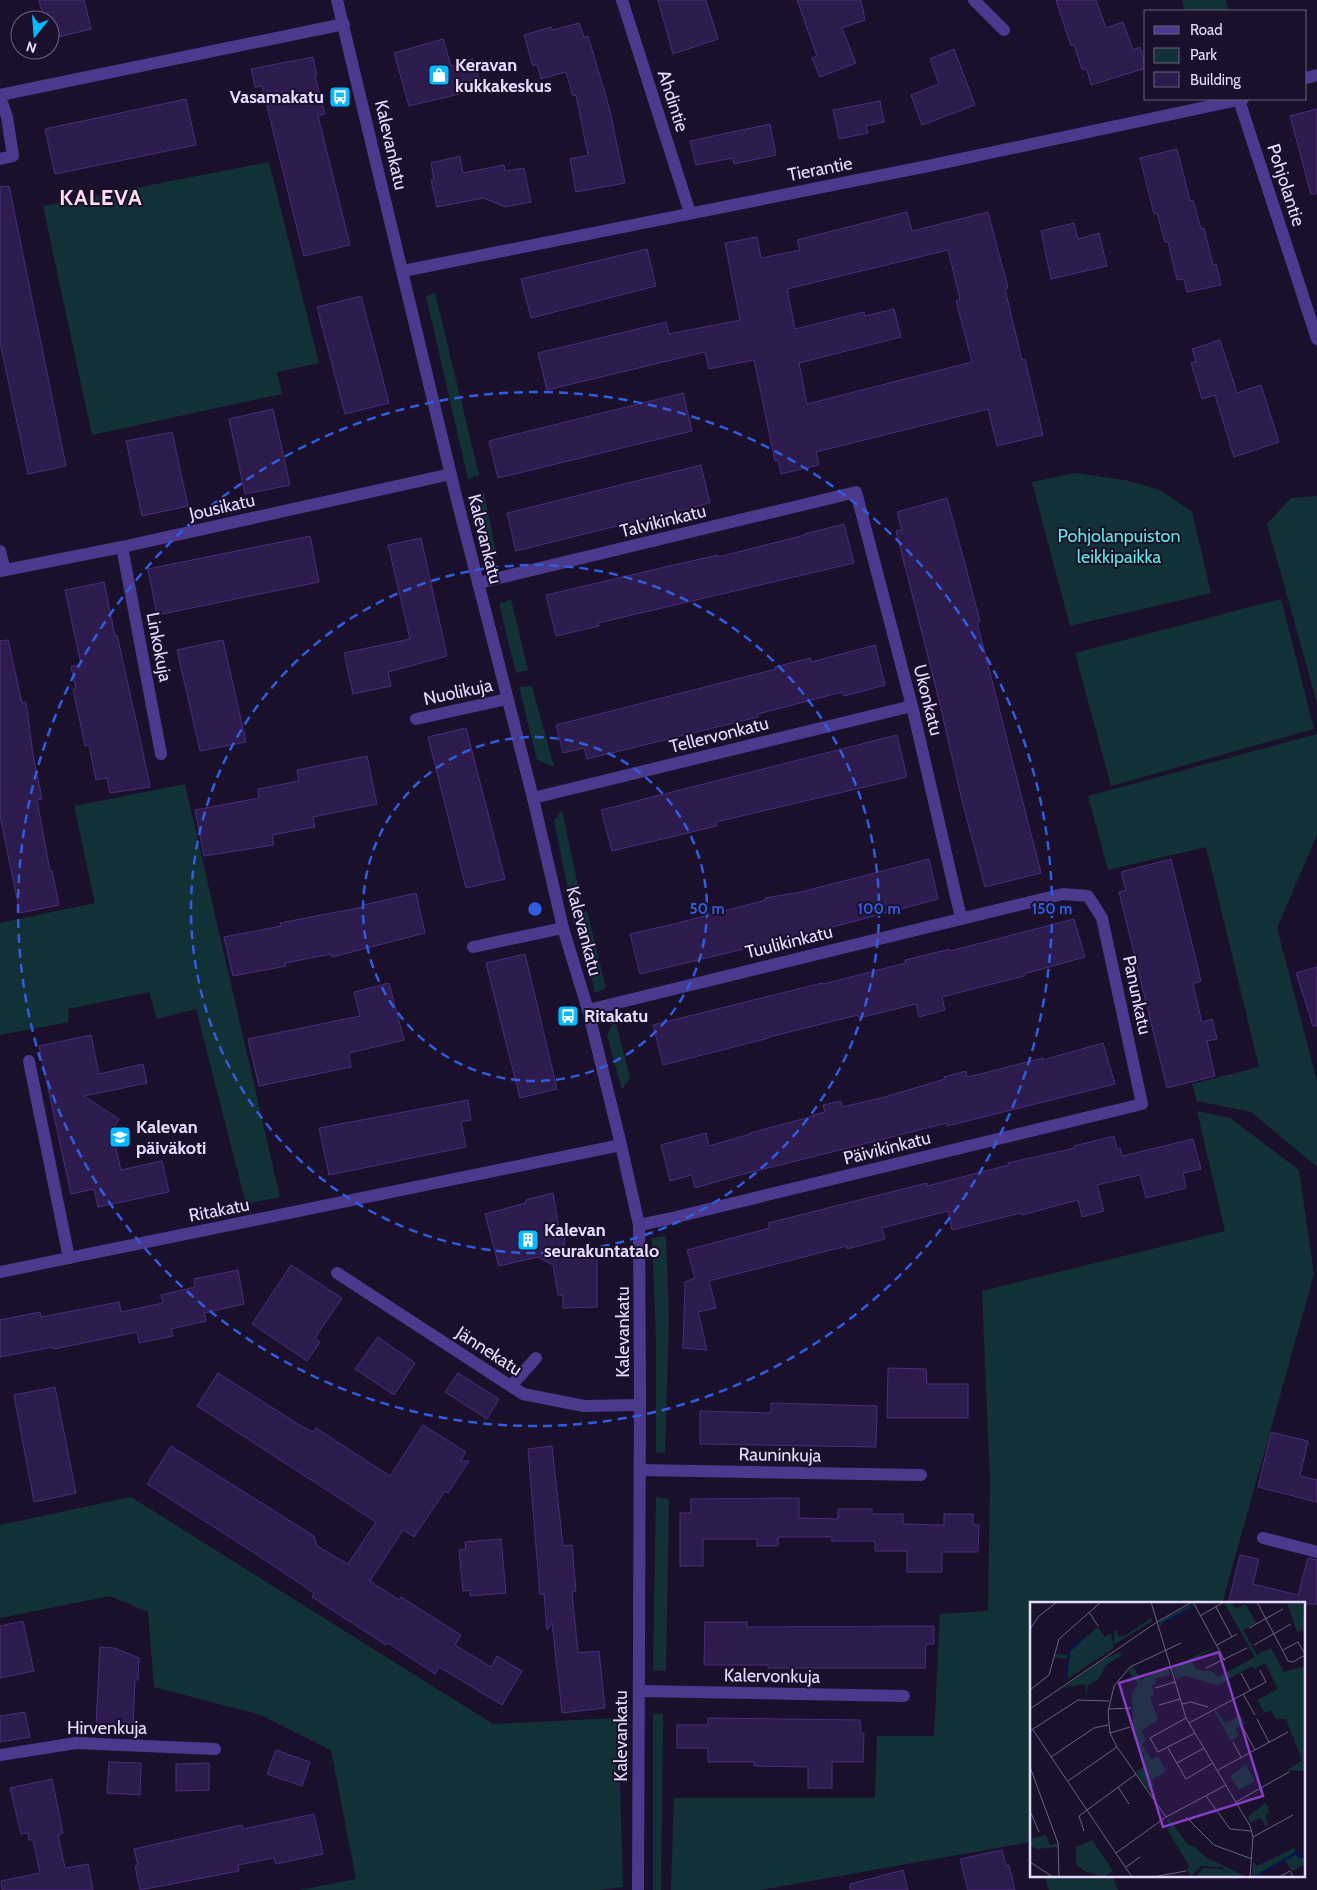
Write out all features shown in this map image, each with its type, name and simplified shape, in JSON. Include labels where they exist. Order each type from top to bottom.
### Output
[{"type":"street","name":"Kalevankatu","points":[[337,0],[451,474],[533,798],[563,928],[588,1010],[639,1225],[638,1890]]},
{"type":"street","name":"Ahdintie","points":[[622,0],[690,213]]},
{"type":"street","points":[[974,0],[1004,30]]},
{"type":"street","points":[[0,159],[13,156],[7,117],[0,96],[344,24]]},
{"type":"street","name":"Tierantie","points":[[403,271],[938,164],[1236,100]]},
{"type":"street","name":"Pohjolantie","points":[[1241,100],[1317,339]]},
{"type":"street","name":"Jousikatu","points":[[2,571],[122,547],[451,474]]},
{"type":"street","name":"Talvikinkatu","points":[[478,583],[856,492]]},
{"type":"street","name":"Ukonkatu","points":[[856,492],[912,706],[961,918]]},
{"type":"street","name":"Linkokuja","points":[[122,547],[161,754]]},
{"type":"street","points":[[0,551],[2,571]]},
{"type":"street","name":"Nuolikuja","points":[[416,719],[507,699]]},
{"type":"street","name":"Tellervonkatu","points":[[533,798],[912,706]]},
{"type":"street","name":"Tuulikinkatu","points":[[588,1010],[1063,894],[1088,896]]},
{"type":"street","name":"Panunkatu","points":[[1088,896],[1102,918],[1142,1104]]},
{"type":"street","points":[[473,947],[563,928]]},
{"type":"street","points":[[29,1061],[69,1258]]},
{"type":"street","name":"Päivikinkatu","points":[[639,1225],[1142,1104]]},
{"type":"street","name":"Ritakatu","points":[[0,1272],[621,1146]]},
{"type":"street","name":"Jännekatu","points":[[336,1273],[523,1394],[584,1406],[640,1405]]},
{"type":"street","points":[[511,1386],[536,1358]]},
{"type":"street","name":"Rauninkuja","points":[[640,1470],[921,1475]]},
{"type":"street","points":[[1263,1538],[1317,1552]]},
{"type":"street","name":"Kalervonkuja","points":[[639,1691],[904,1696]]},
{"type":"street","name":"Hirvenkuja","points":[[0,1755],[76,1743],[215,1749]]},
{"type":"green space","points":[[1182,0],[1226,0],[1229,10],[1185,10]]},
{"type":"green space","points":[[269,162],[319,363],[277,372],[282,394],[92,435],[43,206]]},
{"type":"green space","points":[[435,293],[479,475],[468,479],[426,296]]},
{"type":"green space","name":"Pohjolanpuiston leikkipaikka","points":[[1075,473],[1125,480],[1160,490],[1192,512],[1211,593],[1070,626],[1032,482]]},
{"type":"green space","points":[[484,493],[497,556],[485,551],[474,494]]},
{"type":"green space","points":[[1317,496],[1317,703],[1267,524],[1291,498]]},
{"type":"green space","points":[[511,599],[528,670],[516,673],[499,604]]},
{"type":"green space","points":[[1281,599],[1314,729],[1111,786],[1075,653]]},
{"type":"green space","points":[[532,686],[554,767],[537,760],[519,687]]},
{"type":"green space","points":[[1317,734],[1317,835],[1277,928],[1317,1081],[1317,1167],[1251,1112],[1197,1101],[1192,1084],[1259,1067],[1206,847],[1108,870],[1088,796]]},
{"type":"green space","points":[[185,784],[280,1197],[246,1204],[196,1009],[157,1019],[149,992],[68,1009],[69,1022],[0,1035],[0,923],[95,903],[74,806]]},
{"type":"green space","points":[[562,810],[581,900],[570,899],[554,821]]},
{"type":"green space","points":[[587,911],[606,988],[595,993],[577,914]]},
{"type":"green space","points":[[615,1019],[630,1078],[622,1090],[607,1035]]},
{"type":"green space","points":[[1197,1111],[1230,1118],[1299,1170],[1314,1274],[1223,1602],[1030,1602],[1030,1842],[761,1890],[671,1890],[674,1798],[875,1798],[877,1736],[934,1736],[940,1614],[988,1611],[990,1482],[982,1291],[1225,1231]]},
{"type":"green space","points":[[666,1236],[669,1317],[665,1453],[656,1452],[656,1341],[652,1238]]},
{"type":"green space","points":[[131,1497],[493,1724],[618,1718],[623,1887],[599,1890],[300,1890],[356,1879],[331,1750],[261,1715],[154,1687],[148,1612],[110,1596],[0,1618],[0,1525]]},
{"type":"green space","points":[[656,1497],[669,1499],[666,1671],[653,1670]]},
{"type":"green space","points":[[653,1714],[663,1714],[661,1890],[653,1890]]},
{"type":"green space","points":[[1046,1878],[1113,1878],[1118,1890],[1049,1890]]},
{"type":"building","points":[[39,0],[84,0],[91,29],[60,37],[60,10],[42,10]]},
{"type":"building","points":[[658,0],[706,0],[718,39],[673,54]]},
{"type":"building","points":[[797,0],[861,0],[865,20],[842,28],[856,63],[820,77],[812,58],[817,56]]},
{"type":"building","points":[[1056,0],[1096,0],[1106,28],[1123,22],[1133,50],[1140,47],[1144,69],[1091,85],[1087,70],[1082,69],[1074,45],[1071,46]]},
{"type":"building","points":[[579,23],[584,37],[588,36],[609,107],[625,183],[576,192],[570,159],[588,155],[576,95],[573,96],[566,72],[541,79],[537,64],[533,66],[524,35],[551,27],[553,30]]},
{"type":"building","name":"Keravan kukkakeskus","points":[[443,39],[451,66],[473,59],[481,85],[458,91],[459,94],[409,106],[394,53]]},
{"type":"building","points":[[954,49],[975,105],[922,125],[911,95],[939,84],[930,59]]},
{"type":"building","points":[[313,57],[317,75],[315,76],[325,114],[318,116],[350,245],[304,256],[262,86],[255,87],[251,69]]},
{"type":"building","points":[[186,99],[196,145],[55,174],[45,129]]},
{"type":"building","points":[[880,101],[884,122],[866,126],[868,133],[839,139],[833,110]]},
{"type":"building","points":[[1317,109],[1317,193],[1311,194],[1290,116]]},
{"type":"building","points":[[770,124],[776,155],[734,164],[733,158],[696,165],[690,141]]},
{"type":"building","points":[[1177,149],[1190,201],[1193,200],[1201,229],[1204,228],[1213,265],[1216,264],[1221,285],[1187,292],[1184,279],[1177,280],[1168,242],[1165,242],[1157,213],[1154,214],[1140,158]]},
{"type":"building","points":[[460,156],[463,173],[504,165],[505,171],[524,168],[531,202],[505,207],[484,198],[437,207],[431,180],[434,179],[431,163]]},
{"type":"building","points":[[9,186],[66,466],[28,474],[0,342],[0,187]]},
{"type":"building","points":[[907,212],[912,231],[988,212],[1008,288],[1005,289],[1022,360],[1025,359],[1043,435],[997,446],[988,409],[816,452],[819,465],[781,474],[778,460],[775,461],[754,360],[709,369],[705,352],[547,390],[538,353],[666,322],[669,334],[740,320],[725,243],[757,237],[761,258],[800,250],[797,240]],"holes":[[[948,250],[960,299],[956,301],[972,362],[807,404],[799,363],[901,337],[894,309],[865,316],[864,312],[795,329],[787,289]]]},
{"type":"building","points":[[1074,223],[1078,239],[1099,233],[1107,266],[1051,279],[1041,231]]},
{"type":"building","points":[[647,249],[656,286],[531,318],[521,279]]},
{"type":"building","points":[[361,296],[389,403],[345,414],[317,307]]},
{"type":"building","points":[[1220,340],[1237,393],[1261,385],[1279,442],[1234,457],[1215,395],[1202,399],[1191,363],[1196,362],[1192,349]]},
{"type":"building","points":[[683,393],[692,431],[498,478],[489,441]]},
{"type":"building","points":[[273,409],[290,485],[245,494],[229,419]]},
{"type":"building","points":[[172,432],[188,506],[142,516],[126,441]]},
{"type":"building","points":[[701,465],[710,503],[516,551],[507,513]]},
{"type":"building","points":[[947,498],[980,621],[977,622],[1041,873],[985,887],[896,531],[902,530],[897,512]]},
{"type":"building","points":[[844,524],[854,563],[598,623],[599,626],[556,636],[546,595],[718,555],[718,557]]},
{"type":"building","points":[[310,536],[319,582],[157,615],[148,569]]},
{"type":"building","points":[[421,538],[447,656],[388,672],[391,686],[353,694],[344,653],[410,639],[388,545]]},
{"type":"building","points":[[104,582],[150,787],[110,793],[107,778],[96,780],[89,745],[85,746],[73,689],[76,688],[71,667],[81,664],[65,590]]},
{"type":"building","points":[[8,640],[22,703],[26,702],[33,755],[42,799],[37,800],[50,871],[52,871],[59,905],[20,913],[0,816],[0,641]]},
{"type":"building","points":[[223,640],[246,742],[200,751],[177,650]]},
{"type":"building","points":[[875,645],[885,685],[844,696],[842,692],[758,714],[758,717],[587,759],[584,748],[563,753],[556,725],[776,669],[775,667],[810,658],[811,662]]},
{"type":"building","points":[[466,728],[505,879],[466,888],[428,737]]},
{"type":"building","points":[[897,735],[907,777],[716,822],[717,826],[612,851],[601,810]]},
{"type":"building","points":[[367,756],[377,804],[313,817],[315,827],[272,835],[274,845],[204,856],[195,810],[259,798],[258,789],[299,781],[297,770]]},
{"type":"building","points":[[929,859],[938,899],[810,933],[640,974],[630,934],[766,900],[765,898],[801,892]]},
{"type":"building","points":[[1171,859],[1201,981],[1193,984],[1202,1022],[1212,1019],[1217,1039],[1207,1041],[1215,1076],[1167,1088],[1119,892],[1126,890],[1121,872]]},
{"type":"building","points":[[416,893],[425,933],[332,957],[331,954],[285,963],[286,966],[233,976],[224,937],[281,926],[280,923],[363,907],[363,905]]},
{"type":"building","points":[[1074,919],[1085,957],[1024,974],[1024,976],[942,997],[945,1010],[919,1017],[916,1004],[859,1018],[858,1015],[663,1065],[653,1025],[823,984],[906,963],[905,960],[950,949],[950,951]]},
{"type":"building","points":[[525,954],[557,1089],[520,1098],[486,963]]},
{"type":"building","points":[[1317,967],[1317,1026],[1313,1026],[1296,973]]},
{"type":"building","points":[[389,983],[404,1040],[349,1053],[351,1067],[259,1086],[248,1039],[360,1016],[354,992]]},
{"type":"building","points":[[91,1035],[99,1074],[143,1064],[147,1083],[84,1096],[119,1119],[112,1131],[121,1170],[162,1161],[169,1192],[98,1207],[94,1189],[71,1194],[39,1046]]},
{"type":"building","points":[[1103,1043],[1115,1084],[947,1126],[947,1123],[695,1188],[692,1175],[670,1181],[661,1145],[706,1133],[709,1146],[814,1116],[825,1112],[823,1105],[841,1101],[842,1107],[881,1098],[966,1071],[967,1077],[1043,1058],[1043,1060]]},
{"type":"building","points":[[468,1100],[471,1120],[461,1122],[466,1147],[329,1175],[319,1128]]},
{"type":"building","points":[[1114,1136],[1117,1149],[1120,1148],[1122,1156],[1193,1139],[1201,1169],[1183,1173],[1186,1188],[1146,1198],[1140,1175],[1097,1185],[1104,1211],[1082,1217],[1078,1200],[1022,1215],[1021,1213],[952,1230],[948,1211],[882,1228],[885,1239],[847,1249],[847,1246],[709,1281],[716,1308],[698,1312],[707,1350],[683,1348],[685,1282],[695,1278],[687,1250],[770,1228],[768,1223],[927,1183],[927,1186],[1009,1165],[1008,1163],[1075,1148],[1074,1146]]},
{"type":"building","name":"Kalevan seurakuntatalo","points":[[553,1193],[559,1229],[565,1228],[564,1251],[597,1251],[597,1307],[563,1308],[563,1295],[558,1295],[553,1265],[538,1257],[499,1266],[485,1214],[526,1203],[526,1200]]},
{"type":"building","points":[[291,1265],[342,1298],[315,1338],[320,1342],[307,1361],[252,1324]]},
{"type":"building","points":[[238,1270],[244,1304],[204,1313],[206,1321],[171,1329],[173,1336],[139,1343],[137,1332],[54,1349],[53,1347],[0,1357],[0,1320],[40,1312],[41,1317],[119,1302],[121,1312],[163,1303],[161,1295],[195,1287],[194,1279]]},
{"type":"building","points":[[378,1337],[415,1363],[394,1395],[355,1369]]},
{"type":"building","points":[[888,1368],[926,1369],[927,1384],[968,1384],[968,1418],[887,1418]]},
{"type":"building","points":[[218,1373],[301,1426],[313,1432],[316,1428],[390,1476],[423,1425],[466,1452],[460,1461],[469,1461],[448,1493],[445,1491],[414,1537],[403,1530],[370,1581],[399,1600],[401,1597],[461,1635],[455,1645],[491,1667],[497,1656],[522,1671],[502,1705],[439,1667],[435,1674],[388,1643],[386,1645],[312,1597],[314,1593],[147,1484],[171,1446],[314,1536],[317,1546],[348,1564],[376,1522],[197,1406]]},
{"type":"building","points":[[458,1373],[499,1399],[487,1419],[445,1392]]},
{"type":"building","points":[[55,1387],[76,1493],[34,1502],[14,1395]]},
{"type":"building","points":[[771,1403],[877,1406],[876,1447],[700,1444],[700,1411],[771,1413]]},
{"type":"building","points":[[1271,1432],[1308,1441],[1300,1476],[1317,1480],[1317,1502],[1258,1487]]},
{"type":"building","points":[[552,1446],[563,1546],[572,1545],[576,1591],[572,1592],[578,1653],[599,1651],[605,1708],[562,1713],[552,1622],[547,1630],[544,1594],[540,1594],[528,1449]]},
{"type":"building","points":[[799,1498],[799,1518],[838,1519],[838,1509],[872,1509],[872,1514],[903,1514],[903,1524],[944,1525],[944,1514],[973,1514],[973,1525],[979,1525],[978,1552],[942,1552],[942,1572],[907,1572],[907,1551],[875,1551],[875,1541],[832,1541],[832,1537],[778,1537],[778,1546],[757,1546],[757,1539],[703,1539],[703,1566],[680,1566],[680,1513],[691,1513],[691,1499]]},
{"type":"building","points":[[501,1539],[506,1593],[470,1596],[470,1590],[463,1591],[459,1550],[466,1549],[465,1542]]},
{"type":"building","points":[[1240,1555],[1259,1559],[1253,1584],[1298,1595],[1308,1558],[1317,1560],[1317,1604],[1304,1604],[1304,1602],[1228,1602]]},
{"type":"building","points":[[23,1621],[34,1671],[0,1678],[0,1626]]},
{"type":"building","points":[[705,1622],[747,1622],[747,1627],[934,1626],[934,1644],[926,1644],[925,1668],[768,1668],[768,1665],[704,1665]]},
{"type":"building","points":[[100,1647],[114,1648],[139,1658],[138,1680],[135,1680],[133,1727],[96,1725]]},
{"type":"building","points":[[25,1712],[30,1737],[0,1742],[0,1716]]},
{"type":"building","points":[[708,1718],[860,1720],[861,1733],[864,1733],[863,1762],[832,1762],[832,1788],[808,1788],[808,1767],[754,1766],[754,1762],[708,1762],[708,1748],[677,1748],[677,1725],[708,1725]]},
{"type":"building","points":[[276,1750],[310,1762],[302,1786],[267,1774]]},
{"type":"building","points":[[109,1762],[141,1763],[140,1795],[107,1793]]},
{"type":"building","points":[[209,1763],[209,1790],[176,1791],[176,1764]]},
{"type":"building","points":[[52,1779],[63,1833],[58,1835],[65,1868],[88,1864],[93,1890],[2,1890],[1,1881],[40,1873],[33,1840],[29,1840],[28,1833],[21,1834],[10,1788]]},
{"type":"building","points":[[314,1814],[323,1854],[276,1864],[274,1858],[238,1865],[239,1871],[140,1890],[135,1866],[138,1865],[134,1849],[242,1825],[243,1829]]},
{"type":"building","points":[[1002,1850],[1006,1866],[1009,1865],[1015,1890],[968,1890],[960,1859]]},
{"type":"building","points":[[903,1870],[908,1890],[850,1890],[850,1884]]},
{"type":"place","name":"Keravan kukkakeskus","points":[[439,75]]},
{"type":"place","name":"Vasamakatu","points":[[340,97]]},
{"type":"place","name":"Ritakatu","points":[[568,1016]]},
{"type":"place","name":"Kalevan päiväkoti","points":[[120,1137]]},
{"type":"place","name":"Kalevan seurakuntatalo","points":[[528,1240]]},
{"type":"district","name":"KALEVA","points":[[101,197]]}]
